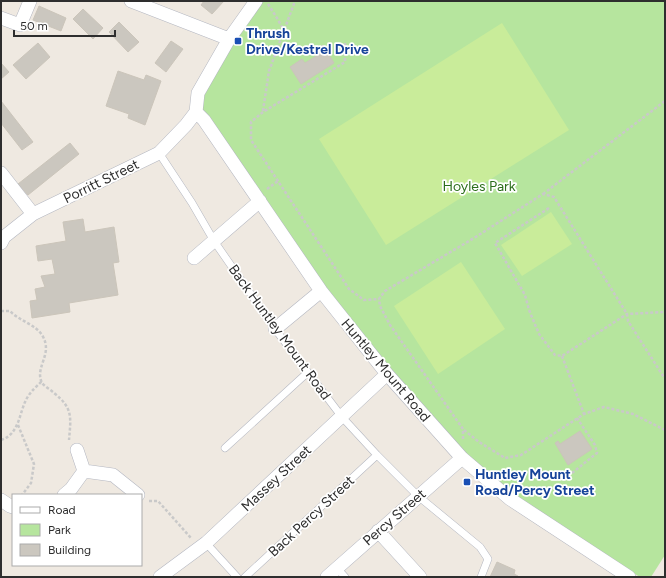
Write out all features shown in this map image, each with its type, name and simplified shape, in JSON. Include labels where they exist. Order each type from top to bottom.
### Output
[{"type":"street","points":[[1,18],[20,25],[30,1]]},
{"type":"street","points":[[131,1],[229,39]]},
{"type":"street","points":[[196,112],[198,93],[229,39],[256,1]]},
{"type":"street","name":"Porritt Street","points":[[1,243],[4,237],[33,214],[159,153],[186,125],[196,112]]},
{"type":"street","name":"Huntley Mount Road","points":[[196,112],[204,120],[320,290],[387,374],[460,456],[510,499],[629,577]]},
{"type":"street","points":[[1,173],[33,214]]},
{"type":"street","points":[[194,258],[260,201]]},
{"type":"street","points":[[275,329],[320,290]]},
{"type":"street","name":"Massey Street","points":[[160,577],[202,545],[387,374]]},
{"type":"street","points":[[77,450],[84,471]]},
{"type":"street","name":"Percy Street","points":[[326,577],[341,572],[378,531],[460,456]]},
{"type":"street","points":[[65,494],[84,471]]},
{"type":"street","points":[[84,471],[113,475],[136,494]]},
{"type":"street","points":[[1,500],[12,507]]},
{"type":"street","points":[[378,531],[420,577]]},
{"type":"lane","name":"Back Huntley Mount Road","points":[[159,153],[192,203],[214,241],[275,329],[342,417],[418,496],[480,547],[488,559],[481,577]]},
{"type":"lane","points":[[225,448],[307,373]]},
{"type":"lane","name":"Back Percy Street","points":[[245,577],[377,455]]},
{"type":"lane","points":[[202,545],[236,577]]},
{"type":"path","points":[[265,1],[277,18],[284,32]]},
{"type":"path","points":[[262,112],[269,71],[295,1]]},
{"type":"path","points":[[345,43],[345,62],[262,112],[251,122],[251,140],[349,289],[364,300],[379,299]]},
{"type":"path","points":[[665,101],[543,194],[474,238],[385,291],[379,299],[380,306],[390,325],[463,429],[479,442],[505,458],[521,455],[577,418],[604,407],[633,414],[665,430]]},
{"type":"path","points":[[543,194],[554,197],[627,314],[628,321],[665,379]]},
{"type":"path","points":[[549,208],[495,244],[525,295],[529,310],[539,334],[554,355],[562,356],[627,314],[665,312]]},
{"type":"path","points":[[1,311],[10,311],[14,316],[42,333],[46,341],[47,352],[42,363],[40,374],[42,383],[64,401],[69,411],[70,425],[68,444],[70,451],[77,450]]},
{"type":"path","points":[[562,356],[584,414]]},
{"type":"path","points":[[1,440],[12,433],[18,426],[23,407],[28,396],[42,381]]},
{"type":"path","points":[[572,473],[597,453],[595,445],[577,418]]},
{"type":"path","points":[[18,426],[34,464],[32,483],[23,494]]},
{"type":"path","points":[[460,456],[463,444],[463,429]]},
{"type":"path","points":[[142,498],[158,501],[202,545]]},
{"type":"green space","name":"Hoyles Park","points":[[258,1],[665,1],[665,555],[651,577],[640,577],[510,499],[387,374],[196,112],[198,93]]},
{"type":"green space","points":[[502,23],[569,130],[386,245],[319,139]]},
{"type":"green space","points":[[551,212],[572,244],[522,276],[501,245]]},
{"type":"green space","points":[[461,262],[505,329],[438,374],[394,306]]},
{"type":"building","points":[[204,1],[224,1],[212,14],[201,5]]},
{"type":"building","points":[[39,6],[66,18],[61,31],[33,20]]},
{"type":"building","points":[[83,9],[103,28],[93,39],[73,19]]},
{"type":"building","points":[[119,22],[139,42],[128,52],[109,32]]},
{"type":"building","points":[[171,41],[183,49],[166,72],[155,63]]},
{"type":"building","points":[[38,43],[50,57],[26,79],[13,65]]},
{"type":"building","points":[[323,45],[334,63],[301,84],[290,67],[302,59],[305,63],[318,55],[315,51]]},
{"type":"building","points":[[1,63],[9,72],[1,79]]},
{"type":"building","points":[[118,71],[144,80],[146,75],[161,81],[145,125],[128,118],[129,114],[106,106]]},
{"type":"building","points":[[1,101],[33,142],[22,150],[1,123]]},
{"type":"building","points":[[70,143],[79,154],[28,195],[18,184]]},
{"type":"building","points":[[83,219],[85,232],[114,227],[119,262],[113,263],[118,295],[69,303],[70,312],[32,318],[30,301],[37,300],[35,289],[45,287],[41,276],[55,274],[52,259],[38,261],[36,246],[66,241],[63,222]]},
{"type":"building","points":[[580,431],[592,449],[568,465],[555,443],[558,441],[560,444]]},
{"type":"building","points":[[497,562],[515,570],[514,574],[518,577],[490,577]]},
{"type":"place","name":"Thrush Drive/Kestrel Drive","points":[[238,41]]},
{"type":"place","name":"Huntley Mount Road/Percy Street","points":[[467,482]]}]
